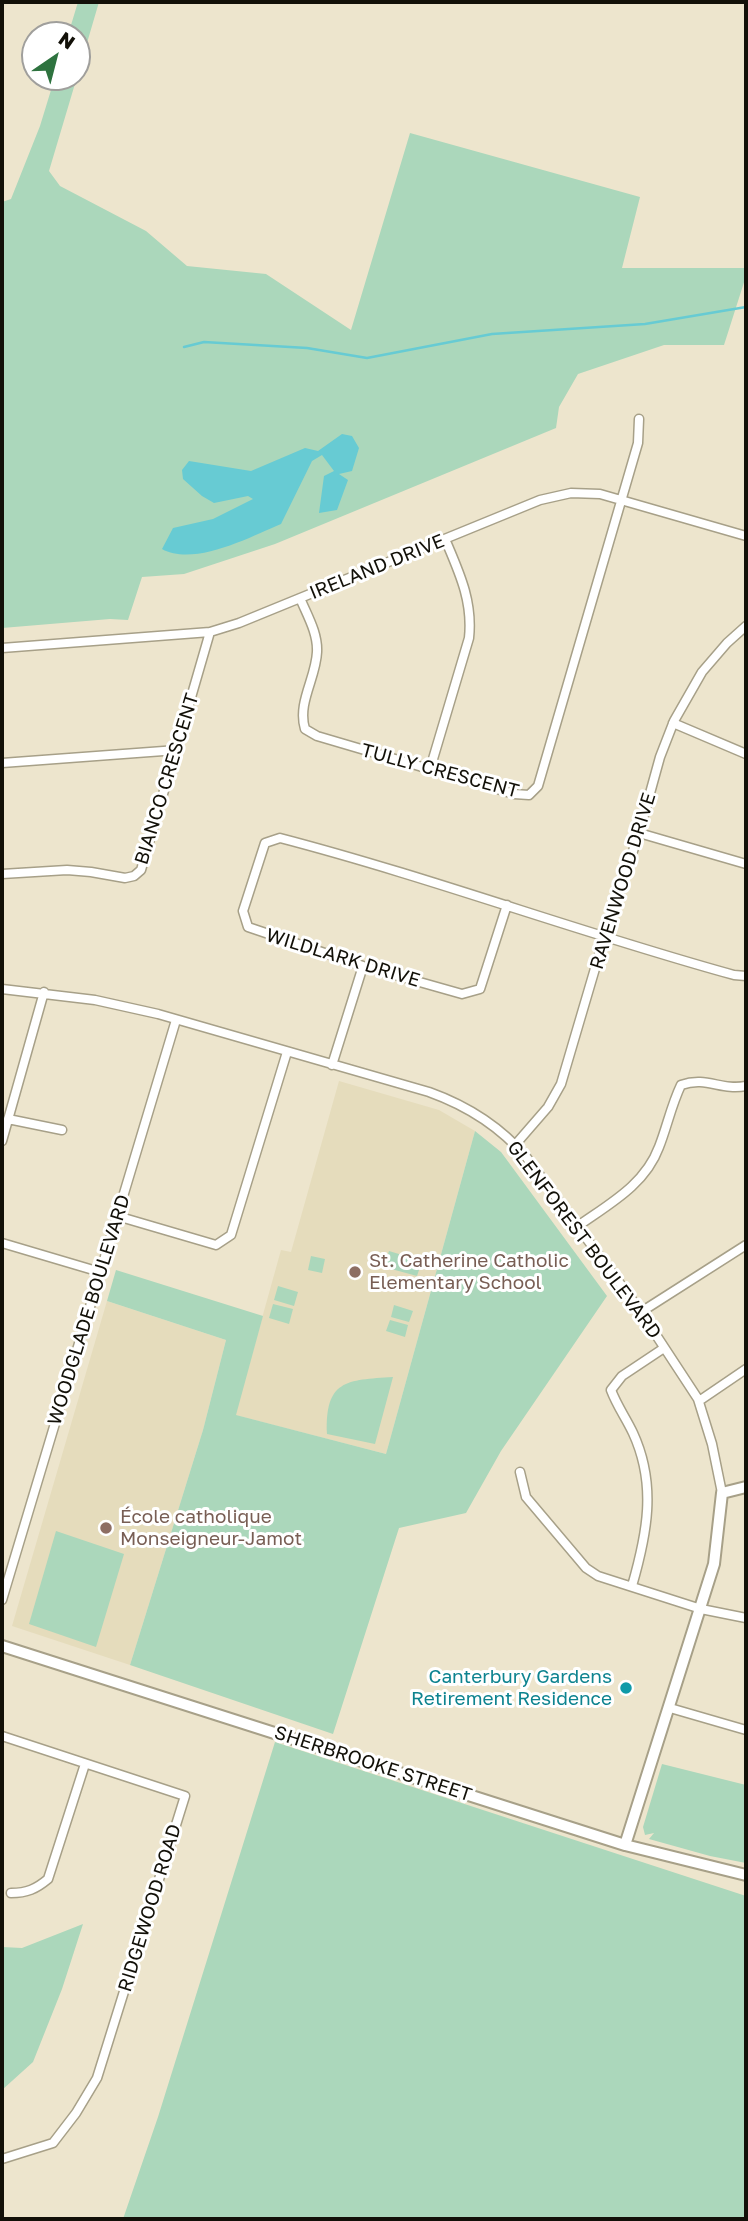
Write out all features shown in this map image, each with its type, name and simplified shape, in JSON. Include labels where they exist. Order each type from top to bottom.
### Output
[{"type":"main road","points":[[722,1493],[746,1487]]},
{"type":"main road","name":"GLENFOREST BOULEVARD","points":[[625,1845],[701,1609],[716,1550],[722,1493]]},
{"type":"main road","name":"SHERBROOKE STREET","points":[[2,1646],[625,1845],[746,1875]]},
{"type":"street","points":[[622,500],[639,443],[639,419]]},
{"type":"street","name":"IRELAND DRIVE","points":[[2,648],[211,632],[232,626],[557,495],[588,492],[746,536]]},
{"type":"street","name":"TULLY CRESCENT","points":[[300,598],[313,629],[317,649],[315,668],[302,714],[305,729],[317,736],[514,794],[529,795],[535,791],[540,779],[622,500]]},
{"type":"street","points":[[430,769],[469,638],[471,620],[466,590],[445,539]]},
{"type":"street","name":"RAVENWOOD DRIVE","points":[[515,1144],[548,1107],[561,1084],[660,757],[673,723],[702,672],[746,626]]},
{"type":"street","name":"BIANCO CRESCENT","points":[[2,874],[67,870],[120,878],[134,876],[144,865],[211,632]]},
{"type":"street","points":[[673,723],[746,754]]},
{"type":"street","points":[[2,763],[177,750]]},
{"type":"street","points":[[639,833],[746,864]]},
{"type":"street","name":"WILDLARK DRIVE","points":[[507,905],[480,989],[462,994],[363,966],[248,927],[243,911],[265,843],[280,838],[507,905],[604,938],[734,975],[746,976]]},
{"type":"street","points":[[332,1065],[363,966]]},
{"type":"street","name":"GLENFOREST BOULEVARD","points":[[2,989],[95,1000],[176,1020],[448,1099],[484,1118],[515,1144],[578,1226],[641,1312],[699,1401],[712,1444],[722,1493]]},
{"type":"street","points":[[2,1141],[44,992]]},
{"type":"street","name":"WOODGLADE BOULEVARD","points":[[2,1600],[176,1020]]},
{"type":"street","points":[[117,1216],[216,1245],[231,1235],[286,1052]]},
{"type":"street","points":[[578,1226],[627,1192],[646,1172],[658,1150],[673,1102],[681,1086],[695,1080],[736,1088],[746,1086]]},
{"type":"street","points":[[8,1119],[62,1130]]},
{"type":"street","points":[[2,1243],[100,1272]]},
{"type":"street","points":[[641,1312],[746,1245]]},
{"type":"street","points":[[632,1586],[645,1543],[649,1490],[633,1432],[617,1407],[611,1390],[622,1376],[664,1348]]},
{"type":"street","points":[[699,1401],[746,1369]]},
{"type":"street","points":[[520,1472],[526,1497],[586,1568],[598,1576],[701,1609],[746,1618]]},
{"type":"street","points":[[670,1708],[746,1730]]},
{"type":"street","name":"RIDGEWOOD ROAD","points":[[2,1736],[185,1796],[97,2078],[76,2113],[53,2143],[2,2159]]},
{"type":"street","points":[[11,1893],[25,1893],[38,1888],[48,1879],[85,1764]]},
{"type":"shaded area","name":"St. Catherine Catholic Elementary School","points":[[339,1081],[439,1110],[475,1131],[386,1454],[235,1415],[281,1250],[291,1252]]},
{"type":"shaded area","name":"École catholique Monseigneur-Jamot","points":[[107,1301],[226,1340],[203,1430],[130,1665],[12,1626]]},
{"type":"green space","points":[[78,2],[99,2],[91,29],[91,21],[72,21]]},
{"type":"green space","points":[[51,91],[73,91],[49,171],[60,186],[146,231],[187,266],[266,274],[351,330],[410,133],[640,197],[622,268],[746,268],[746,276],[724,345],[664,345],[578,374],[559,407],[556,428],[275,544],[184,574],[142,577],[128,620],[110,619],[2,628],[2,202],[11,199]]},
{"type":"green space","points":[[475,1131],[501,1152],[607,1296],[501,1451],[466,1513],[399,1528],[333,1734],[130,1665],[203,1430],[226,1340],[107,1301],[116,1270],[263,1316],[236,1415],[386,1454]]},
{"type":"green space","points":[[389,1251],[422,1261],[417,1276],[384,1267]]},
{"type":"green space","points":[[311,1256],[325,1259],[322,1273],[308,1270]]},
{"type":"green space","points":[[278,1286],[298,1292],[294,1306],[274,1300]]},
{"type":"green space","points":[[273,1304],[293,1309],[289,1324],[269,1318]]},
{"type":"green space","points":[[394,1305],[413,1311],[409,1322],[391,1317]]},
{"type":"green space","points":[[390,1320],[408,1325],[405,1337],[386,1331]]},
{"type":"green space","points":[[393,1377],[375,1444],[327,1434],[330,1403],[342,1386],[351,1382]]},
{"type":"green space","points":[[56,1531],[124,1554],[96,1647],[29,1624]]},
{"type":"green space","points":[[275,1742],[746,1896],[746,2219],[123,2219],[158,2117]]},
{"type":"green space","points":[[662,1764],[746,1785],[746,1863],[649,1839],[654,1833],[645,1835],[643,1827]]},
{"type":"green space","points":[[83,1924],[62,1989],[33,2062],[2,2090],[2,1947],[22,1948]]},
{"type":"water","points":[[342,434],[352,436],[359,448],[352,471],[339,474],[348,480],[337,510],[319,513],[324,476],[334,471],[322,455],[312,461],[281,524],[206,552],[175,554],[162,549],[173,528],[213,519],[253,499],[248,496],[214,503],[202,496],[183,479],[182,470],[189,461],[251,471],[305,448],[318,451]]},
{"type":"waterway","points":[[184,347],[204,342],[307,348],[367,358],[492,334],[645,324],[746,307]]},
{"type":"place","name":"St. Catherine Catholic Elementary School","points":[[355,1272]]},
{"type":"place","name":"École catholique Monseigneur-Jamot","points":[[106,1528]]},
{"type":"place","name":"Canterbury Gardens Retirement Residence","points":[[626,1688]]}]
